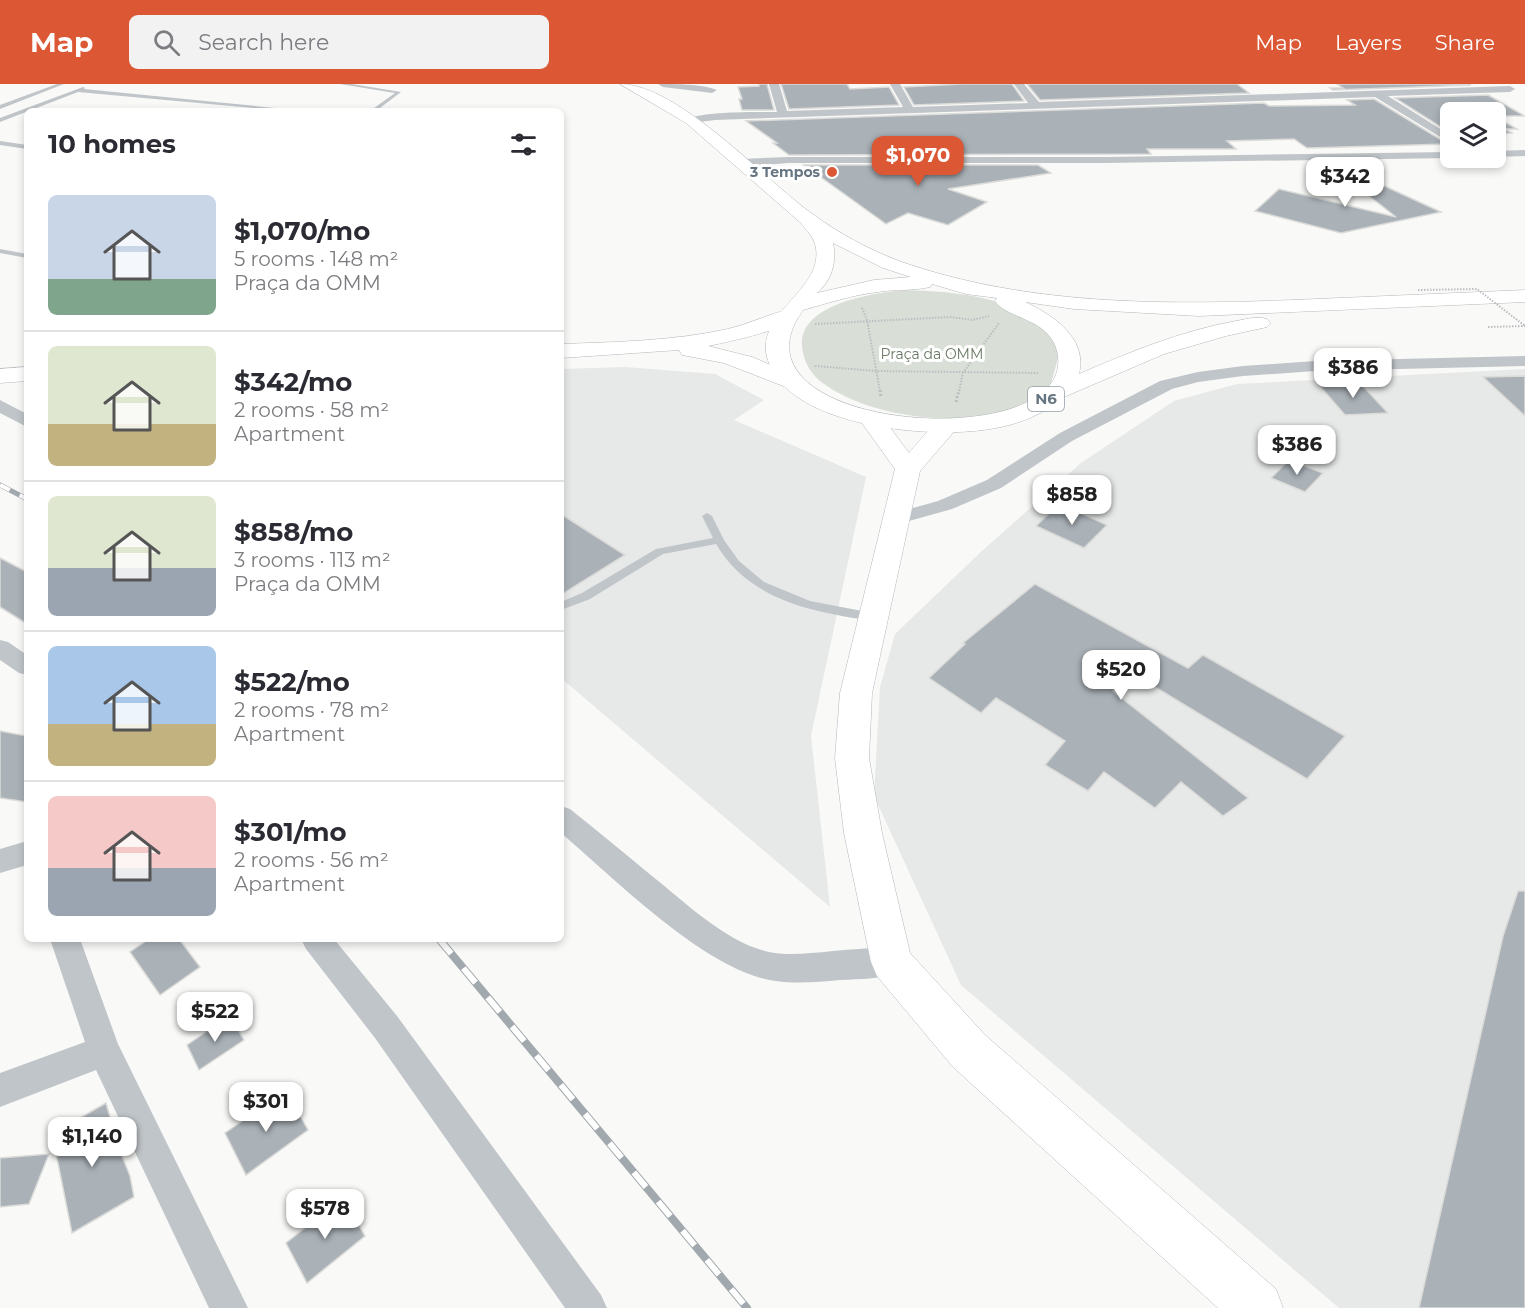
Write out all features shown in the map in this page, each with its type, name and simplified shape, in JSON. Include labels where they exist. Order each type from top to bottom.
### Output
[{"type":"main road","name":"N6","points":[[627,84],[691,120],[807,219],[860,251],[890,264],[1032,312],[1055,330],[1068,350],[1063,382]]},
{"type":"main road","name":"N6","points":[[807,219],[824,244],[822,276],[779,331],[776,348],[781,366],[796,384],[827,404],[878,420],[908,426],[946,427],[993,422],[1032,409],[1063,382],[1156,349],[1223,330],[1277,320],[1525,311]]},
{"type":"main road","name":"N6","points":[[790,315],[857,287],[915,283],[1074,303],[1199,310],[1525,296]]},
{"type":"main road","points":[[564,351],[658,347],[742,333],[790,315]]},
{"type":"main road","points":[[658,347],[723,354],[751,363],[796,384]]},
{"type":"main road","points":[[0,370],[24,372]]},
{"type":"main road","points":[[0,376],[24,372]]},
{"type":"main road","points":[[878,420],[908,469]]},
{"type":"main road","points":[[946,427],[908,469],[856,693],[852,758],[863,833],[892,962],[969,1051],[1257,1308]]},
{"type":"street","points":[[663,84],[712,87],[709,96],[716,117]]},
{"type":"street","points":[[774,84],[783,114]]},
{"type":"street","points":[[895,84],[910,110]]},
{"type":"street","points":[[1019,84],[1036,106]]},
{"type":"street","points":[[1360,84],[1440,134]]},
{"type":"street","points":[[691,120],[783,114],[1511,88]]},
{"type":"street","points":[[1148,90],[1164,102]]},
{"type":"street","points":[[1519,153],[1525,160]]},
{"type":"street","points":[[741,162],[1440,155]]},
{"type":"street","points":[[895,519],[945,505],[994,484],[1066,437],[1166,385],[1198,377],[1294,367],[1525,361]]},
{"type":"street","points":[[0,405],[24,420]]},
{"type":"street","points":[[0,648],[24,665]]},
{"type":"street","points":[[564,819],[687,921],[736,955],[775,967],[827,967],[892,962]]},
{"type":"street","points":[[0,861],[24,854]]},
{"type":"street","points":[[66,942],[104,1051],[229,1308]]},
{"type":"street","points":[[318,942],[386,1028],[588,1308]]},
{"type":"street","points":[[0,1090],[104,1051]]},
{"type":"lane","points":[[0,107],[62,84]]},
{"type":"lane","points":[[31,108],[93,84]]},
{"type":"lane","points":[[342,84],[398,92],[377,108]]},
{"type":"lane","points":[[77,90],[270,108]]},
{"type":"lane","points":[[0,120],[24,111]]},
{"type":"lane","points":[[0,143],[24,147]]},
{"type":"lane","points":[[0,251],[24,255]]},
{"type":"lane","points":[[707,516],[718,540],[747,576],[767,589],[823,609],[874,617]]},
{"type":"lane","points":[[564,605],[586,596],[660,551],[718,540]]},
{"type":"path","points":[[857,287],[857,298],[867,320],[876,371],[878,420]]},
{"type":"path","points":[[1418,290],[1477,289],[1525,326]]},
{"type":"path","points":[[790,315],[867,320],[951,317],[972,320],[994,315]]},
{"type":"path","points":[[946,427],[952,417],[963,373],[996,326],[1005,320]]},
{"type":"path","points":[[1488,327],[1525,326]]},
{"type":"path","points":[[781,366],[808,365],[876,371],[963,373],[1063,382]]},
{"type":"shaded area","points":[[625,367],[715,374],[764,400],[734,420],[866,477],[811,736],[830,907],[564,681],[564,369]]},
{"type":"shaded area","points":[[1525,369],[1525,1308],[1339,1308],[961,985],[874,796],[880,687],[895,634],[983,550],[1081,463],[1174,401],[1237,384]]},
{"type":"green space","name":"Praça da OMM","points":[[905,290],[960,294],[999,302],[1033,318],[1048,331],[1061,348],[1049,390],[1021,406],[998,413],[946,418],[918,416],[864,404],[840,394],[813,374],[807,365],[802,346],[804,331],[813,320],[825,310],[841,303],[876,294]]},
{"type":"building","points":[[759,84],[767,84],[774,110],[742,110],[739,99],[742,99],[738,87],[759,86]]},
{"type":"building","points":[[781,84],[847,84],[850,89],[889,87],[899,105],[789,109]]},
{"type":"building","points":[[1012,84],[1024,101],[914,105],[904,87]]},
{"type":"building","points":[[1027,84],[1237,84],[1249,93],[1040,100]]},
{"type":"building","points":[[1337,84],[1471,85],[1333,90],[1330,88],[1343,88]]},
{"type":"building","points":[[1488,95],[1500,102],[1440,102],[1440,127],[1395,98]]},
{"type":"building","points":[[1374,99],[1440,139],[1440,144],[1307,148],[1294,139],[1227,141],[1236,149],[1147,149],[1151,154],[789,155],[773,143],[777,143],[746,121],[1264,103],[1269,106],[1355,105],[1347,100]]},
{"type":"building","points":[[1506,105],[1525,116],[1506,116]]},
{"type":"building","points":[[1506,123],[1517,129],[1506,129]]},
{"type":"building","points":[[804,165],[1038,165],[1051,173],[948,189],[987,202],[948,225],[908,213],[886,224]]},
{"type":"building","points":[[1354,172],[1441,212],[1341,233],[1255,211],[1279,189],[1396,217],[1349,180]]},
{"type":"building","points":[[1525,376],[1525,416],[1483,377]]},
{"type":"building","points":[[1359,382],[1388,413],[1345,415],[1318,384]]},
{"type":"building","points":[[1286,432],[1316,445],[1296,462],[1266,449]]},
{"type":"building","points":[[1289,460],[1323,473],[1305,492],[1271,478]]},
{"type":"building","points":[[1059,504],[1107,525],[1084,548],[1036,526]]},
{"type":"building","points":[[564,516],[625,555],[564,593]]},
{"type":"building","points":[[0,558],[24,570],[24,622],[0,607]]},
{"type":"building","points":[[1035,584],[1188,668],[1203,655],[1345,736],[1307,779],[1127,670],[1113,691],[1248,798],[1223,816],[1181,782],[1155,808],[1104,772],[1088,791],[1045,765],[1065,741],[996,698],[981,713],[929,678],[965,644],[963,643]]},
{"type":"building","points":[[0,731],[24,735],[24,802],[0,798]]},
{"type":"building","points":[[1518,891],[1525,891],[1525,1308],[1419,1308],[1503,936]]},
{"type":"building","points":[[145,942],[181,942],[200,967],[160,995],[130,952]]},
{"type":"building","points":[[230,1016],[244,1040],[199,1070],[187,1045]]},
{"type":"building","points":[[286,1091],[308,1130],[246,1175],[225,1133]]},
{"type":"building","points":[[106,1103],[118,1146],[130,1176],[134,1197],[72,1233],[56,1153],[62,1152],[57,1131]]},
{"type":"building","points":[[49,1154],[29,1204],[0,1207],[0,1158]]},
{"type":"building","points":[[343,1198],[365,1236],[307,1283],[286,1243]]},
{"type":"railway","points":[[0,485],[24,497]]},
{"type":"railway","points":[[442,942],[747,1308]]},
{"type":"place","name":"3 Tempos","points":[[832,172]]}]
